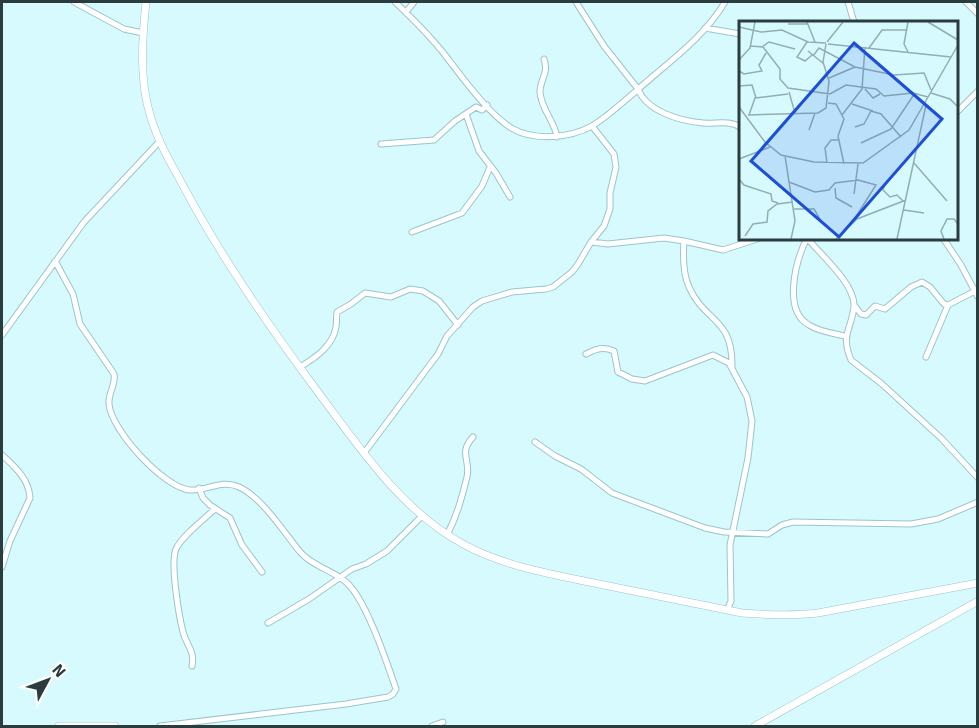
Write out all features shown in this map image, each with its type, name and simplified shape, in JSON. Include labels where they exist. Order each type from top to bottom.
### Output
[{"type":"main road","points":[[146,2],[143,33],[144,90],[151,118],[160,141],[223,256],[252,303],[364,453],[422,516],[447,535],[473,549],[539,571],[727,610],[768,615],[818,614],[978,583]]},
{"type":"main road","points":[[755,726],[978,601]]},
{"type":"main road","points":[[59,726],[115,726]]},
{"type":"street","points":[[74,2],[124,29],[143,33]]},
{"type":"street","points":[[395,2],[502,121],[519,132],[557,137],[592,126],[662,70],[705,28],[725,2]]},
{"type":"street","points":[[406,12],[414,2]]},
{"type":"street","points":[[576,2],[604,46],[645,99],[675,118],[702,123],[730,122],[739,126]]},
{"type":"street","points":[[848,2],[854,21]]},
{"type":"street","points":[[966,2],[978,14]]},
{"type":"street","points":[[705,28],[739,34]]},
{"type":"street","points":[[544,59],[546,71],[540,92],[549,119],[556,129],[557,137]]},
{"type":"street","points":[[958,112],[978,91]]},
{"type":"street","points":[[381,144],[434,140],[455,121],[476,107],[482,110],[487,105]]},
{"type":"street","points":[[466,114],[479,151],[496,173],[510,197]]},
{"type":"street","points":[[364,453],[398,410],[438,354],[447,336],[465,314],[482,301],[513,292],[553,287],[572,272],[604,226],[610,209],[610,194],[616,167],[610,147],[592,126]]},
{"type":"street","points":[[2,335],[84,222],[160,141]]},
{"type":"street","points":[[412,232],[462,213],[482,186],[490,167]]},
{"type":"street","points":[[591,242],[608,244],[664,238],[723,249],[753,240]]},
{"type":"street","points":[[684,240],[686,276],[689,287],[728,335],[732,350],[732,369]]},
{"type":"street","points":[[806,240],[800,251],[793,289],[793,299],[799,314],[807,325],[845,336]]},
{"type":"street","points":[[809,240],[849,288],[854,305],[861,314],[866,315],[875,306],[885,309],[911,287],[922,282],[930,287],[944,304],[948,305]]},
{"type":"street","points":[[926,357],[948,305],[976,294],[945,240]]},
{"type":"street","points":[[55,261],[73,294],[80,324],[114,374],[115,383],[109,406],[116,427],[148,464],[160,474],[189,490],[219,484],[239,487],[252,496],[309,561],[339,577],[354,591],[396,689],[393,694],[346,704],[160,726]]},
{"type":"street","points":[[300,368],[316,358],[327,345],[336,328],[337,312],[365,292],[391,297],[410,289],[432,294],[458,325]]},
{"type":"street","points":[[854,305],[845,336],[849,357],[853,363],[882,384],[942,440],[978,478]]},
{"type":"street","points":[[586,354],[597,348],[608,348],[614,351],[618,372],[639,381],[645,381],[713,355],[729,363],[747,397],[752,421],[748,458],[732,532],[729,556],[731,601],[727,610]]},
{"type":"street","points":[[447,535],[458,514],[468,472],[465,459],[466,447],[473,437]]},
{"type":"street","points":[[535,442],[627,500],[705,528],[732,532],[768,534],[782,525],[793,522],[925,523],[978,502]]},
{"type":"street","points":[[2,455],[21,474],[30,491],[30,498],[10,541],[2,567]]},
{"type":"street","points":[[199,488],[203,498],[230,518],[242,545],[262,572]]},
{"type":"street","points":[[192,666],[194,656],[184,636],[179,610],[175,552],[181,542],[215,509]]},
{"type":"street","points":[[268,623],[309,599],[352,569],[374,560],[393,547],[422,516]]},
{"type":"street","points":[[432,726],[443,722]]}]
